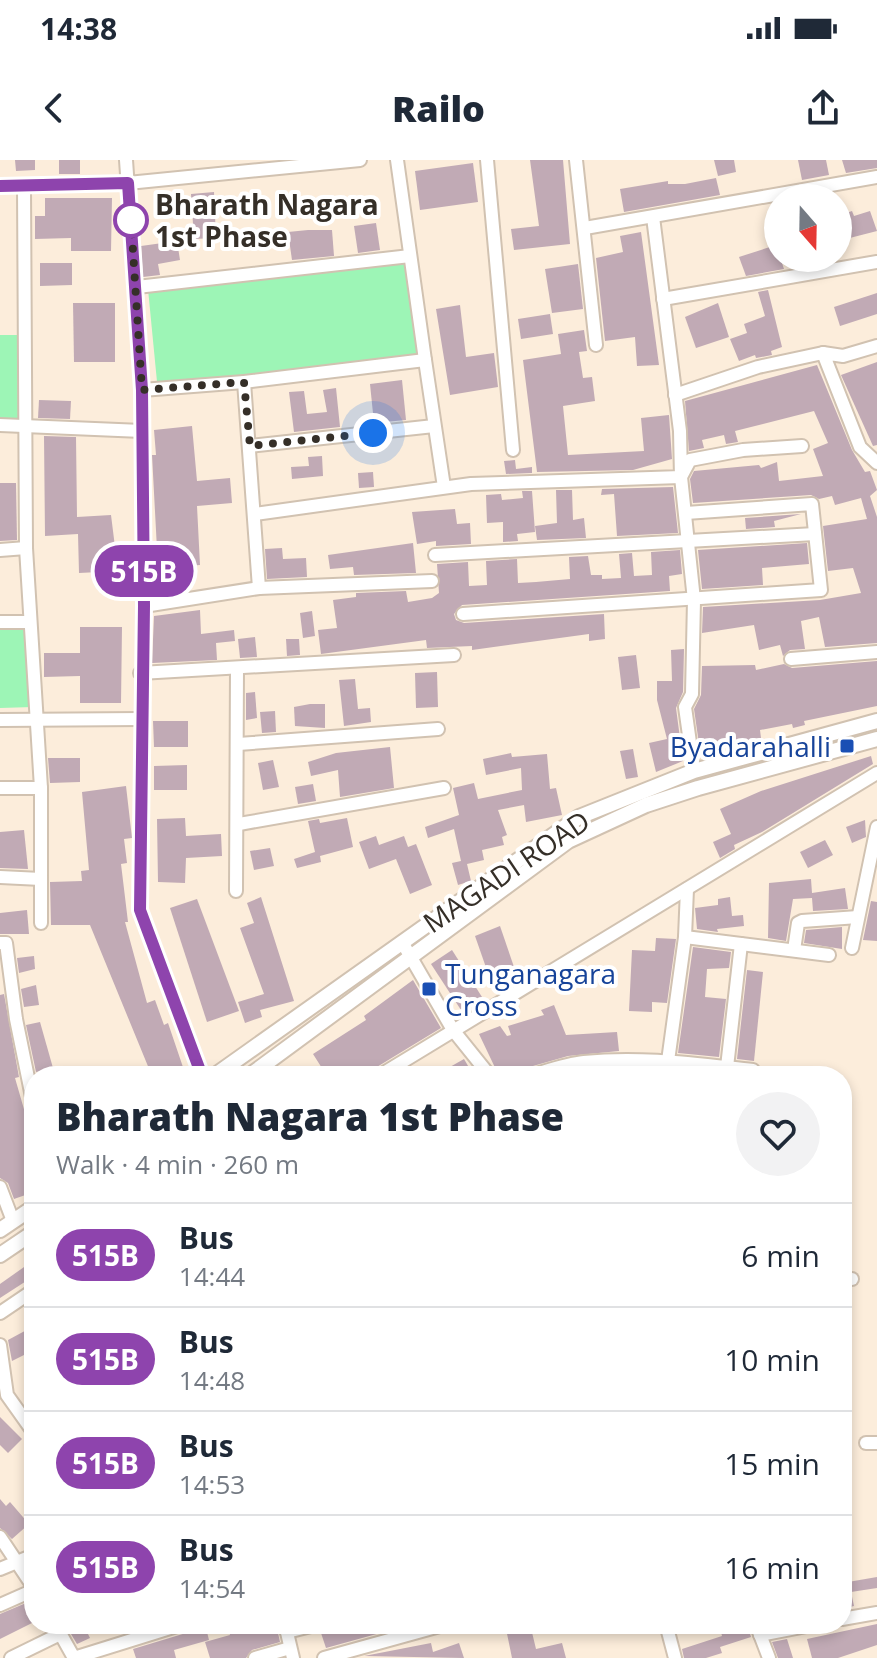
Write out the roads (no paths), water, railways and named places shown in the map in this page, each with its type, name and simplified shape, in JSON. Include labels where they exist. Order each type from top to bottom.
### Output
[{"type":"main road","name":"MAGADI ROAD","points":[[228,1066],[579,817],[694,771],[877,721]]},
{"type":"main road","name":"MAGADI ROAD","points":[[263,1066],[568,841],[659,801],[877,739]]},
{"type":"main road","points":[[0,1230],[24,1214]]},
{"type":"main road","points":[[0,1255],[24,1239]]},
{"type":"street","points":[[126,160],[142,390],[144,606],[140,673],[140,910],[198,1066]]},
{"type":"street","points":[[0,186],[24,188],[128,183],[360,160]]},
{"type":"street","points":[[397,160],[444,487]]},
{"type":"street","points":[[487,160],[513,450]]},
{"type":"street","points":[[576,160],[596,345]]},
{"type":"street","points":[[585,228],[877,177]]},
{"type":"street","points":[[24,188],[26,548],[41,788],[41,923]]},
{"type":"street","points":[[653,217],[691,543],[694,600],[692,694],[685,707],[694,771]]},
{"type":"street","points":[[137,287],[410,256]]},
{"type":"street","points":[[663,299],[877,262]]},
{"type":"street","points":[[675,395],[758,367],[823,353],[843,356],[877,346]]},
{"type":"street","points":[[823,353],[860,447],[874,456]]},
{"type":"street","points":[[142,390],[244,382],[425,360]]},
{"type":"street","points":[[244,382],[259,588]]},
{"type":"street","points":[[0,425],[142,431]]},
{"type":"street","points":[[250,446],[434,426]]},
{"type":"street","points":[[681,477],[690,460],[743,450],[802,446]]},
{"type":"street","points":[[255,514],[444,487],[681,477]]},
{"type":"street","points":[[463,614],[821,590],[812,504],[686,513]]},
{"type":"street","points":[[435,555],[815,534]]},
{"type":"street","points":[[0,550],[26,548]]},
{"type":"street","points":[[144,606],[259,588],[432,581]]},
{"type":"street","points":[[0,622],[29,622]]},
{"type":"street","points":[[791,659],[877,652]]},
{"type":"street","points":[[140,673],[454,655]]},
{"type":"street","points":[[236,891],[239,824],[237,668]]},
{"type":"street","points":[[0,720],[142,719]]},
{"type":"street","points":[[238,744],[438,729]]},
{"type":"street","points":[[395,1066],[877,773]]},
{"type":"street","points":[[0,788],[41,788]]},
{"type":"street","points":[[239,824],[444,788]]},
{"type":"street","points":[[852,948],[877,827]]},
{"type":"street","points":[[0,877],[41,879]]},
{"type":"street","points":[[668,1061],[685,937],[687,889]]},
{"type":"street","points":[[794,950],[798,923],[806,919],[858,917]]},
{"type":"street","points":[[685,937],[829,955]]},
{"type":"street","points":[[402,942],[453,1030],[482,1066]]},
{"type":"street","points":[[0,943],[6,943],[26,1066]]},
{"type":"street","points":[[727,1066],[741,944]]},
{"type":"street","points":[[621,1060],[621,1066]]},
{"type":"street","points":[[565,1066],[580,1062],[621,1060],[719,1066]]},
{"type":"street","points":[[687,1062],[687,1066]]},
{"type":"street","points":[[0,1187],[13,1221]]},
{"type":"street","points":[[0,1313],[24,1297]]},
{"type":"street","points":[[0,1345],[11,1405],[24,1421]]},
{"type":"street","points":[[0,1414],[11,1405]]},
{"type":"street","points":[[0,1537],[24,1573]]},
{"type":"street","points":[[0,1569],[24,1558]]},
{"type":"street","points":[[0,1605],[24,1594]]},
{"type":"street","points":[[852,1617],[877,1613]]},
{"type":"street","points":[[11,1658],[50,1634]]},
{"type":"street","points":[[61,1634],[74,1658],[151,1634]]},
{"type":"street","points":[[324,1658],[411,1634]]},
{"type":"street","points":[[669,1634],[675,1658]]},
{"type":"street","points":[[760,1634],[769,1658]]},
{"type":"street","points":[[255,1658],[292,1653]]},
{"type":"place","name":"Bharath Nagara 1st Phase","points":[[131,220]]},
{"type":"place","name":"Byadarahalli","points":[[847,746]]},
{"type":"place","name":"Tunganagara Cross","points":[[429,989]]}]
